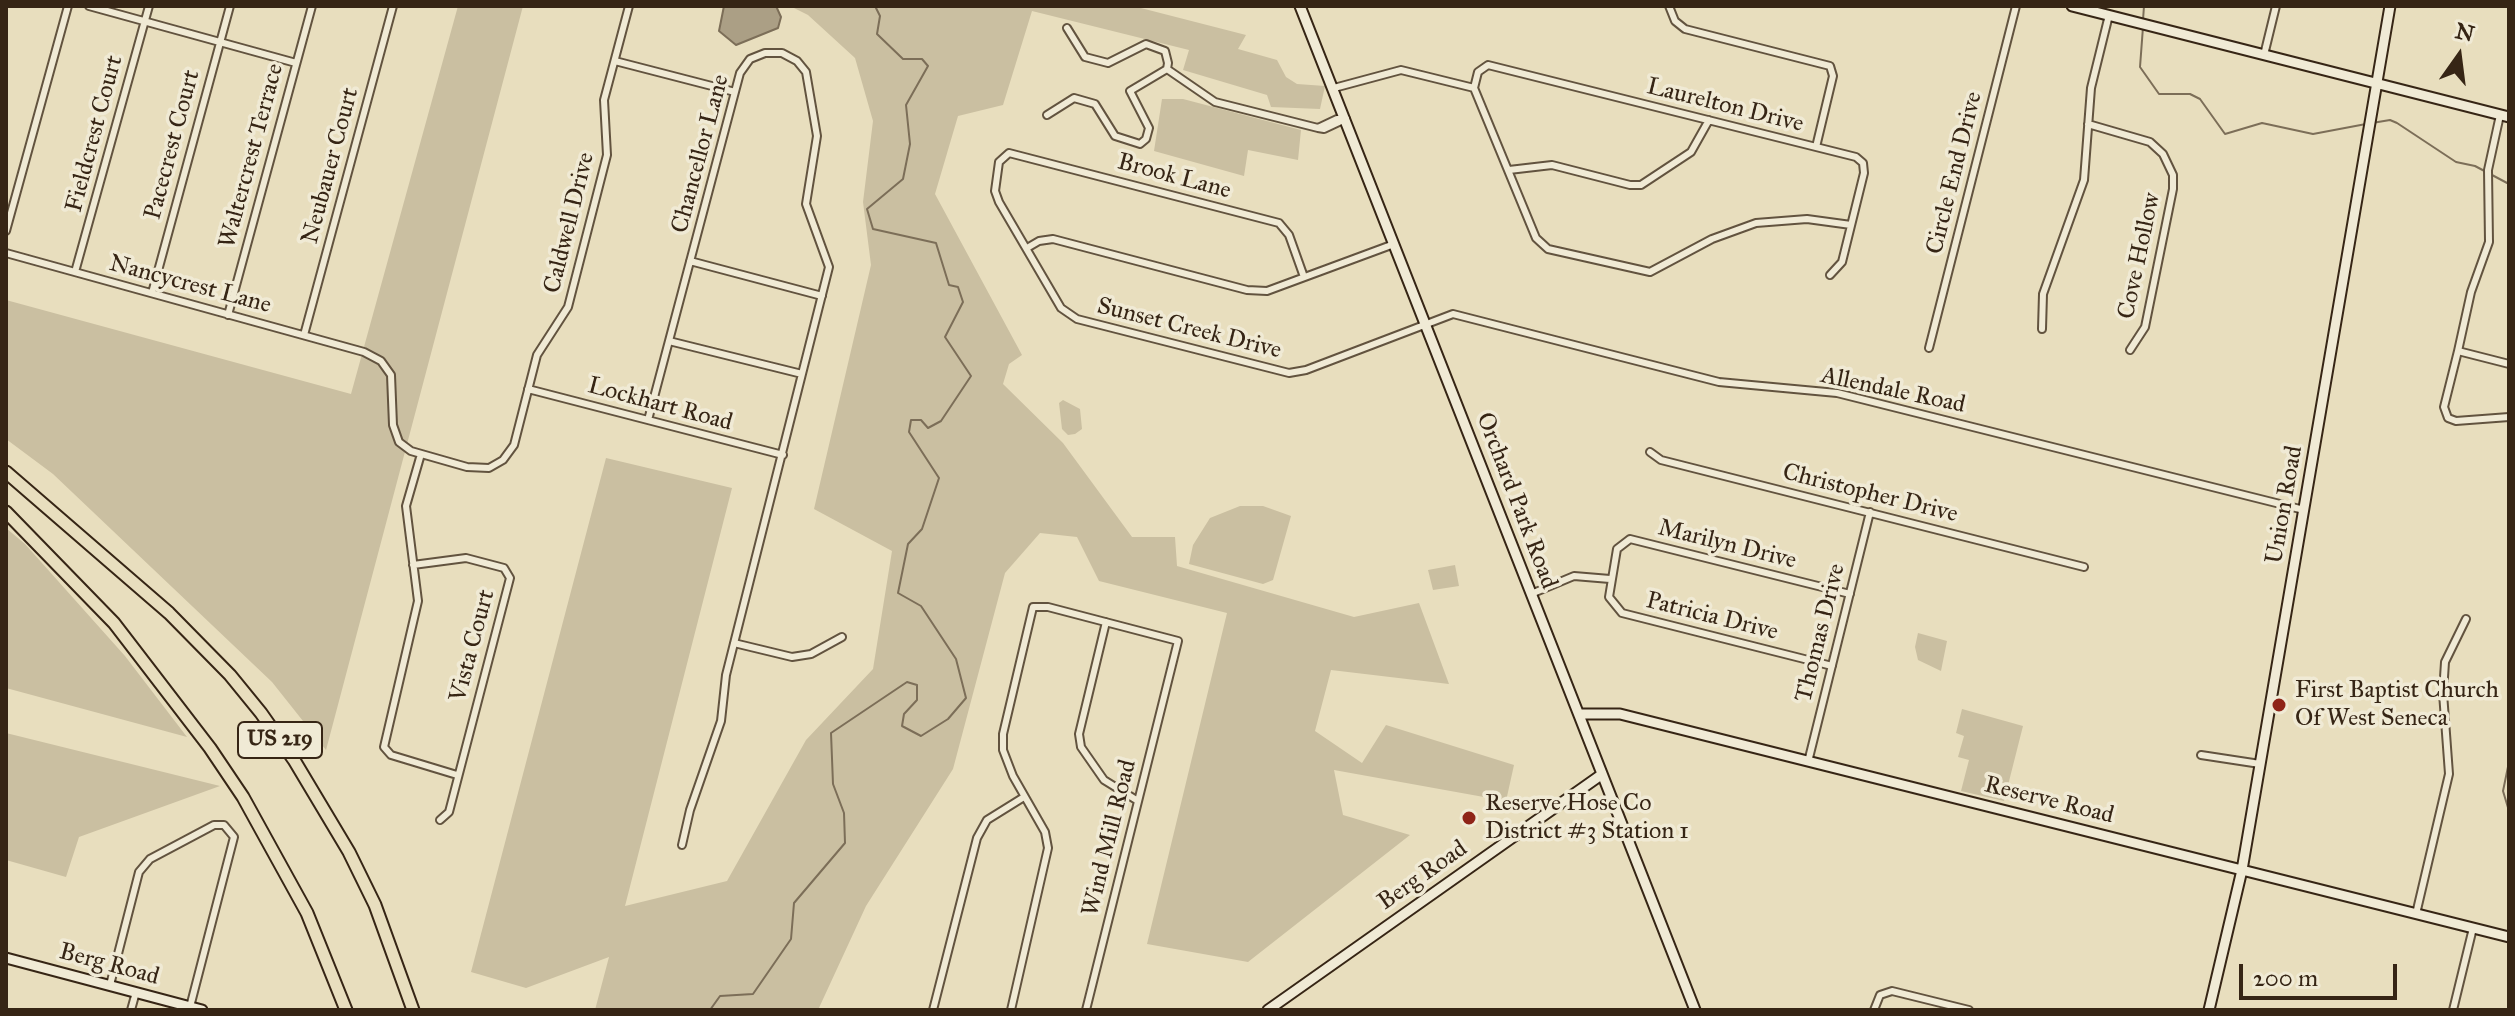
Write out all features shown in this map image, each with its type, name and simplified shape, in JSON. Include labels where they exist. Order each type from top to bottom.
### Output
[{"type":"highway","name":"US 219","points":[[6,472],[169,613],[230,675],[261,713],[308,780],[349,852],[375,905],[413,1010]]},
{"type":"highway","name":"US 219","points":[[6,512],[114,623],[210,748],[243,797],[307,913],[346,1010]]},
{"type":"main road","name":"Orchard Park Road","points":[[1300,6],[1695,1010]]},
{"type":"main road","points":[[2072,6],[2507,117]]},
{"type":"main road","name":"Union Road","points":[[2209,1010],[2242,870],[2390,6]]},
{"type":"main road","name":"Reserve Road","points":[[1579,714],[1620,714],[2509,937]]},
{"type":"main road","name":"Berg Road","points":[[1268,1010],[1601,775]]},
{"type":"main road","name":"Berg Road","points":[[6,958],[202,1010]]},
{"type":"street","points":[[6,231],[68,6]]},
{"type":"street","points":[[89,6],[296,63]]},
{"type":"street","name":"Fieldcrest Court","points":[[75,272],[149,6]]},
{"type":"street","name":"Pacecrest Court","points":[[152,293],[230,6]]},
{"type":"street","name":"Waltercrest Terrace","points":[[228,315],[312,6]]},
{"type":"street","name":"Neubauer Court","points":[[304,335],[393,6]]},
{"type":"street","name":"Caldwell Drive","points":[[364,352],[381,361],[391,375],[393,425],[399,442],[421,454],[467,467],[489,468],[503,460],[514,445],[537,355],[568,307],[607,155],[603,107],[629,6]]},
{"type":"street","points":[[1669,6],[1675,21],[1685,29],[1830,66],[1833,76],[1816,147]]},
{"type":"street","name":"Circle End Drive","points":[[1929,348],[2016,6]]},
{"type":"street","points":[[2264,55],[2276,6]]},
{"type":"street","points":[[2042,329],[2043,294],[2084,180],[2093,75],[2109,15]]},
{"type":"street","points":[[1047,115],[1074,98],[1095,104],[1115,136],[1140,144],[1149,128],[1130,91],[1167,69],[1169,58],[1165,51],[1146,44],[1108,63],[1085,57],[1067,28]]},
{"type":"street","name":"Chancellor Lane","points":[[648,420],[735,92],[750,59],[765,53],[782,53],[797,61],[806,72],[817,136],[806,204],[829,262],[726,675],[721,721],[690,810],[682,845]]},
{"type":"street","points":[[615,61],[735,92]]},
{"type":"street","name":"Laurelton Drive","points":[[1474,88],[1478,72],[1488,65],[1856,157],[1863,163],[1864,173],[1842,262],[1830,275]]},
{"type":"street","points":[[1167,69],[1220,104],[1318,128],[1344,120]]},
{"type":"street","points":[[1334,88],[1401,70],[1474,88],[1536,238],[1543,246],[1646,273],[1662,269],[1712,239],[1756,223],[1807,219],[1851,225]]},
{"type":"street","points":[[2507,117],[2488,170],[2489,242],[2471,292],[2444,407],[2446,415],[2456,421],[2509,417]]},
{"type":"street","points":[[1509,170],[1533,164],[1552,165],[1630,185],[1641,185],[1691,152],[1709,120]]},
{"type":"street","name":"Cove Hollow","points":[[2088,124],[2150,142],[2163,154],[2173,175],[2173,189],[2145,327],[2130,350]]},
{"type":"street","name":"Brook Lane","points":[[1002,156],[1009,153],[1279,223],[1289,235],[1304,277]]},
{"type":"street","name":"Sunset Creek Drive","points":[[1002,156],[995,191],[1061,308],[1077,319],[1289,373],[1306,370],[1426,323]]},
{"type":"street","points":[[1027,248],[1039,241],[1053,239],[1247,290],[1267,291],[1394,244]]},
{"type":"street","name":"Nancycrest Lane","points":[[6,253],[364,352]]},
{"type":"street","points":[[690,261],[822,296]]},
{"type":"street","name":"Allendale Road","points":[[1426,323],[1453,314],[1719,382],[1837,393],[2304,510]]},
{"type":"street","points":[[669,341],[802,374]]},
{"type":"street","points":[[2458,351],[2509,364]]},
{"type":"street","name":"Lockhart Road","points":[[528,389],[783,455]]},
{"type":"street","name":"Christopher Drive","points":[[1650,452],[1661,460],[2084,567]]},
{"type":"street","points":[[421,454],[406,506],[417,611],[384,747],[391,755],[457,775]]},
{"type":"street","name":"Thomas Drive","points":[[1808,762],[1870,512]]},
{"type":"street","name":"Marilyn Drive","points":[[1610,579],[1619,545],[1630,539],[1850,594]]},
{"type":"street","name":"Vista Court","points":[[413,565],[466,558],[509,573],[506,595],[449,812],[440,820]]},
{"type":"street","points":[[1531,594],[1574,576],[1610,579]]},
{"type":"street","name":"Patricia Drive","points":[[1610,579],[1610,602],[1622,613],[1832,666]]},
{"type":"street","points":[[1011,1010],[1048,848],[1045,832],[1024,797],[1003,750],[1003,734],[1033,607],[1048,607],[1106,622],[1079,734],[1081,747],[1104,780],[1138,801]]},
{"type":"street","points":[[2416,914],[2449,774],[2443,693],[2445,662],[2466,619]]},
{"type":"street","name":"Wind Mill Road","points":[[1086,1010],[1178,641],[1106,622]]},
{"type":"street","points":[[734,643],[792,657],[818,651],[842,637]]},
{"type":"street","points":[[2201,755],[2260,764]]},
{"type":"street","points":[[933,1010],[977,838],[987,820],[1024,797]]},
{"type":"street","points":[[110,985],[139,872],[150,859],[217,825],[228,827],[234,837],[190,1007]]},
{"type":"street","points":[[2453,1010],[2473,928]]},
{"type":"street","points":[[1874,1010],[1880,995],[1892,991],[1969,1010]]},
{"type":"street","points":[[131,1010],[136,992]]},
{"type":"shaded area","points":[[458,6],[523,6],[326,750],[272,682],[53,474],[6,439],[6,300],[351,394]]},
{"type":"shaded area","points":[[724,6],[776,6],[781,17],[778,28],[736,45],[719,31]]},
{"type":"shaded area","points":[[790,6],[1133,6],[1246,35],[1238,49],[1277,60],[1286,77],[1297,84],[1325,86],[1320,109],[1271,107],[1267,95],[1183,70],[1189,50],[1032,11],[1003,105],[958,116],[935,194],[1022,355],[1009,364],[1003,384],[1063,443],[1132,537],[1175,537],[1177,566],[1354,617],[1419,603],[1449,684],[1331,670],[1315,731],[1362,763],[1386,725],[1514,765],[1506,801],[1334,770],[1343,815],[1410,835],[1248,962],[1147,944],[1227,613],[1099,581],[1077,537],[1040,533],[1005,573],[953,769],[866,906],[818,1010],[595,1010],[609,957],[526,988],[471,972],[606,458],[732,488],[625,906],[727,881],[806,740],[873,669],[892,551],[814,509],[871,265],[863,202],[873,121],[855,58],[808,15]]},
{"type":"shaded area","points":[[1162,99],[1183,99],[1301,130],[1298,160],[1248,150],[1244,176],[1154,151]]},
{"type":"shaded area","points":[[1063,400],[1080,409],[1082,429],[1075,434],[1068,435],[1062,429],[1059,403]]},
{"type":"shaded area","points":[[1240,506],[1263,506],[1291,516],[1273,580],[1263,584],[1189,564],[1193,545],[1210,518]]},
{"type":"shaded area","points":[[6,528],[25,544],[125,656],[187,737],[6,688]]},
{"type":"shaded area","points":[[1455,565],[1459,586],[1433,590],[1428,570]]},
{"type":"shaded area","points":[[1918,633],[1947,641],[1941,671],[1918,660],[1915,647]]},
{"type":"shaded area","points":[[1962,709],[2023,726],[2004,801],[1961,791],[1969,760],[1958,757],[1964,736],[1956,733]]},
{"type":"shaded area","points":[[6,733],[220,786],[79,837],[66,877],[6,860]]},
{"type":"waterway","points":[[710,1010],[720,996],[753,994],[791,939],[794,903],[845,843],[844,813],[833,784],[831,733],[907,682],[917,685],[917,700],[904,714],[902,726],[921,736],[948,719],[966,698],[956,659],[921,606],[898,593],[908,544],[922,529],[939,478],[909,432],[911,420],[921,420],[928,428],[941,421],[971,376],[945,337],[963,302],[958,287],[949,285],[936,243],[873,229],[867,209],[903,179],[910,144],[906,105],[928,66],[922,59],[903,59],[877,34],[880,16],[875,6]]},
{"type":"waterway","points":[[2143,20],[2144,6]]},
{"type":"waterway","points":[[2143,27],[2140,67],[2159,94],[2190,94],[2200,99],[2225,134],[2262,123],[2313,134],[2366,124]]},
{"type":"waterway","points":[[2372,123],[2390,120],[2397,123],[2456,162],[2475,166],[2509,184]]},
{"type":"waterway","points":[[2509,762],[2503,791],[2509,811]]},
{"type":"place","name":"First Baptist Church Of West Seneca","points":[[2279,705]]},
{"type":"place","name":"Reserve Hose Co District #3 Station 1","points":[[1469,818]]}]
